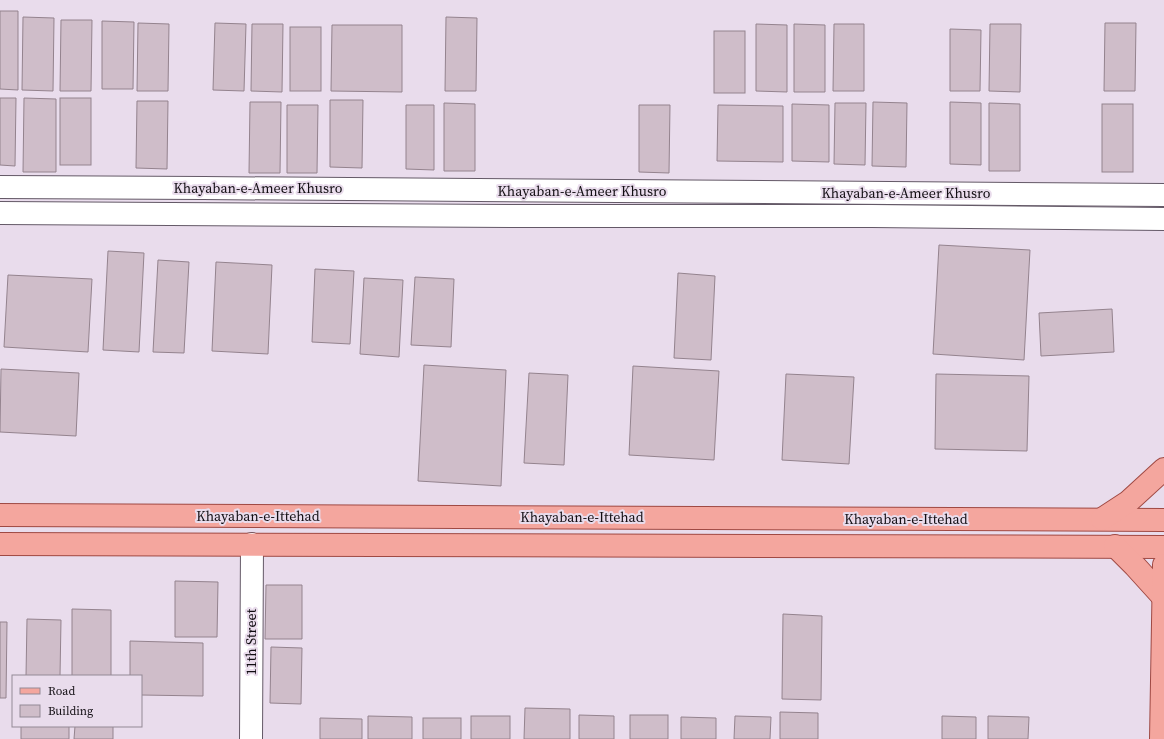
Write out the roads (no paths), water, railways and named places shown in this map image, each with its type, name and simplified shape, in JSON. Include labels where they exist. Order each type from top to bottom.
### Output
[{"type":"main road","points":[[1102,519],[1128,502],[1164,469]]},
{"type":"main road","name":"Khayaban-e-Ittehad","points":[[0,515],[1164,520]]},
{"type":"main road","name":"Khayaban-e-Ittehad","points":[[0,544],[1164,546]]},
{"type":"main road","points":[[1115,546],[1164,598]]},
{"type":"main road","points":[[1161,739],[1164,565]]},
{"type":"street","name":"Khayaban-e-Ameer Khusro","points":[[0,187],[1164,195]]},
{"type":"street","points":[[203,188],[210,192],[214,200],[212,209],[205,214]]},
{"type":"street","points":[[238,188],[233,198],[235,210],[238,215]]},
{"type":"street","name":"Khayaban-e-Ameer Khusro","points":[[0,214],[1164,218]]},
{"type":"street","name":"11th Street","points":[[251,739],[252,544]]}]
